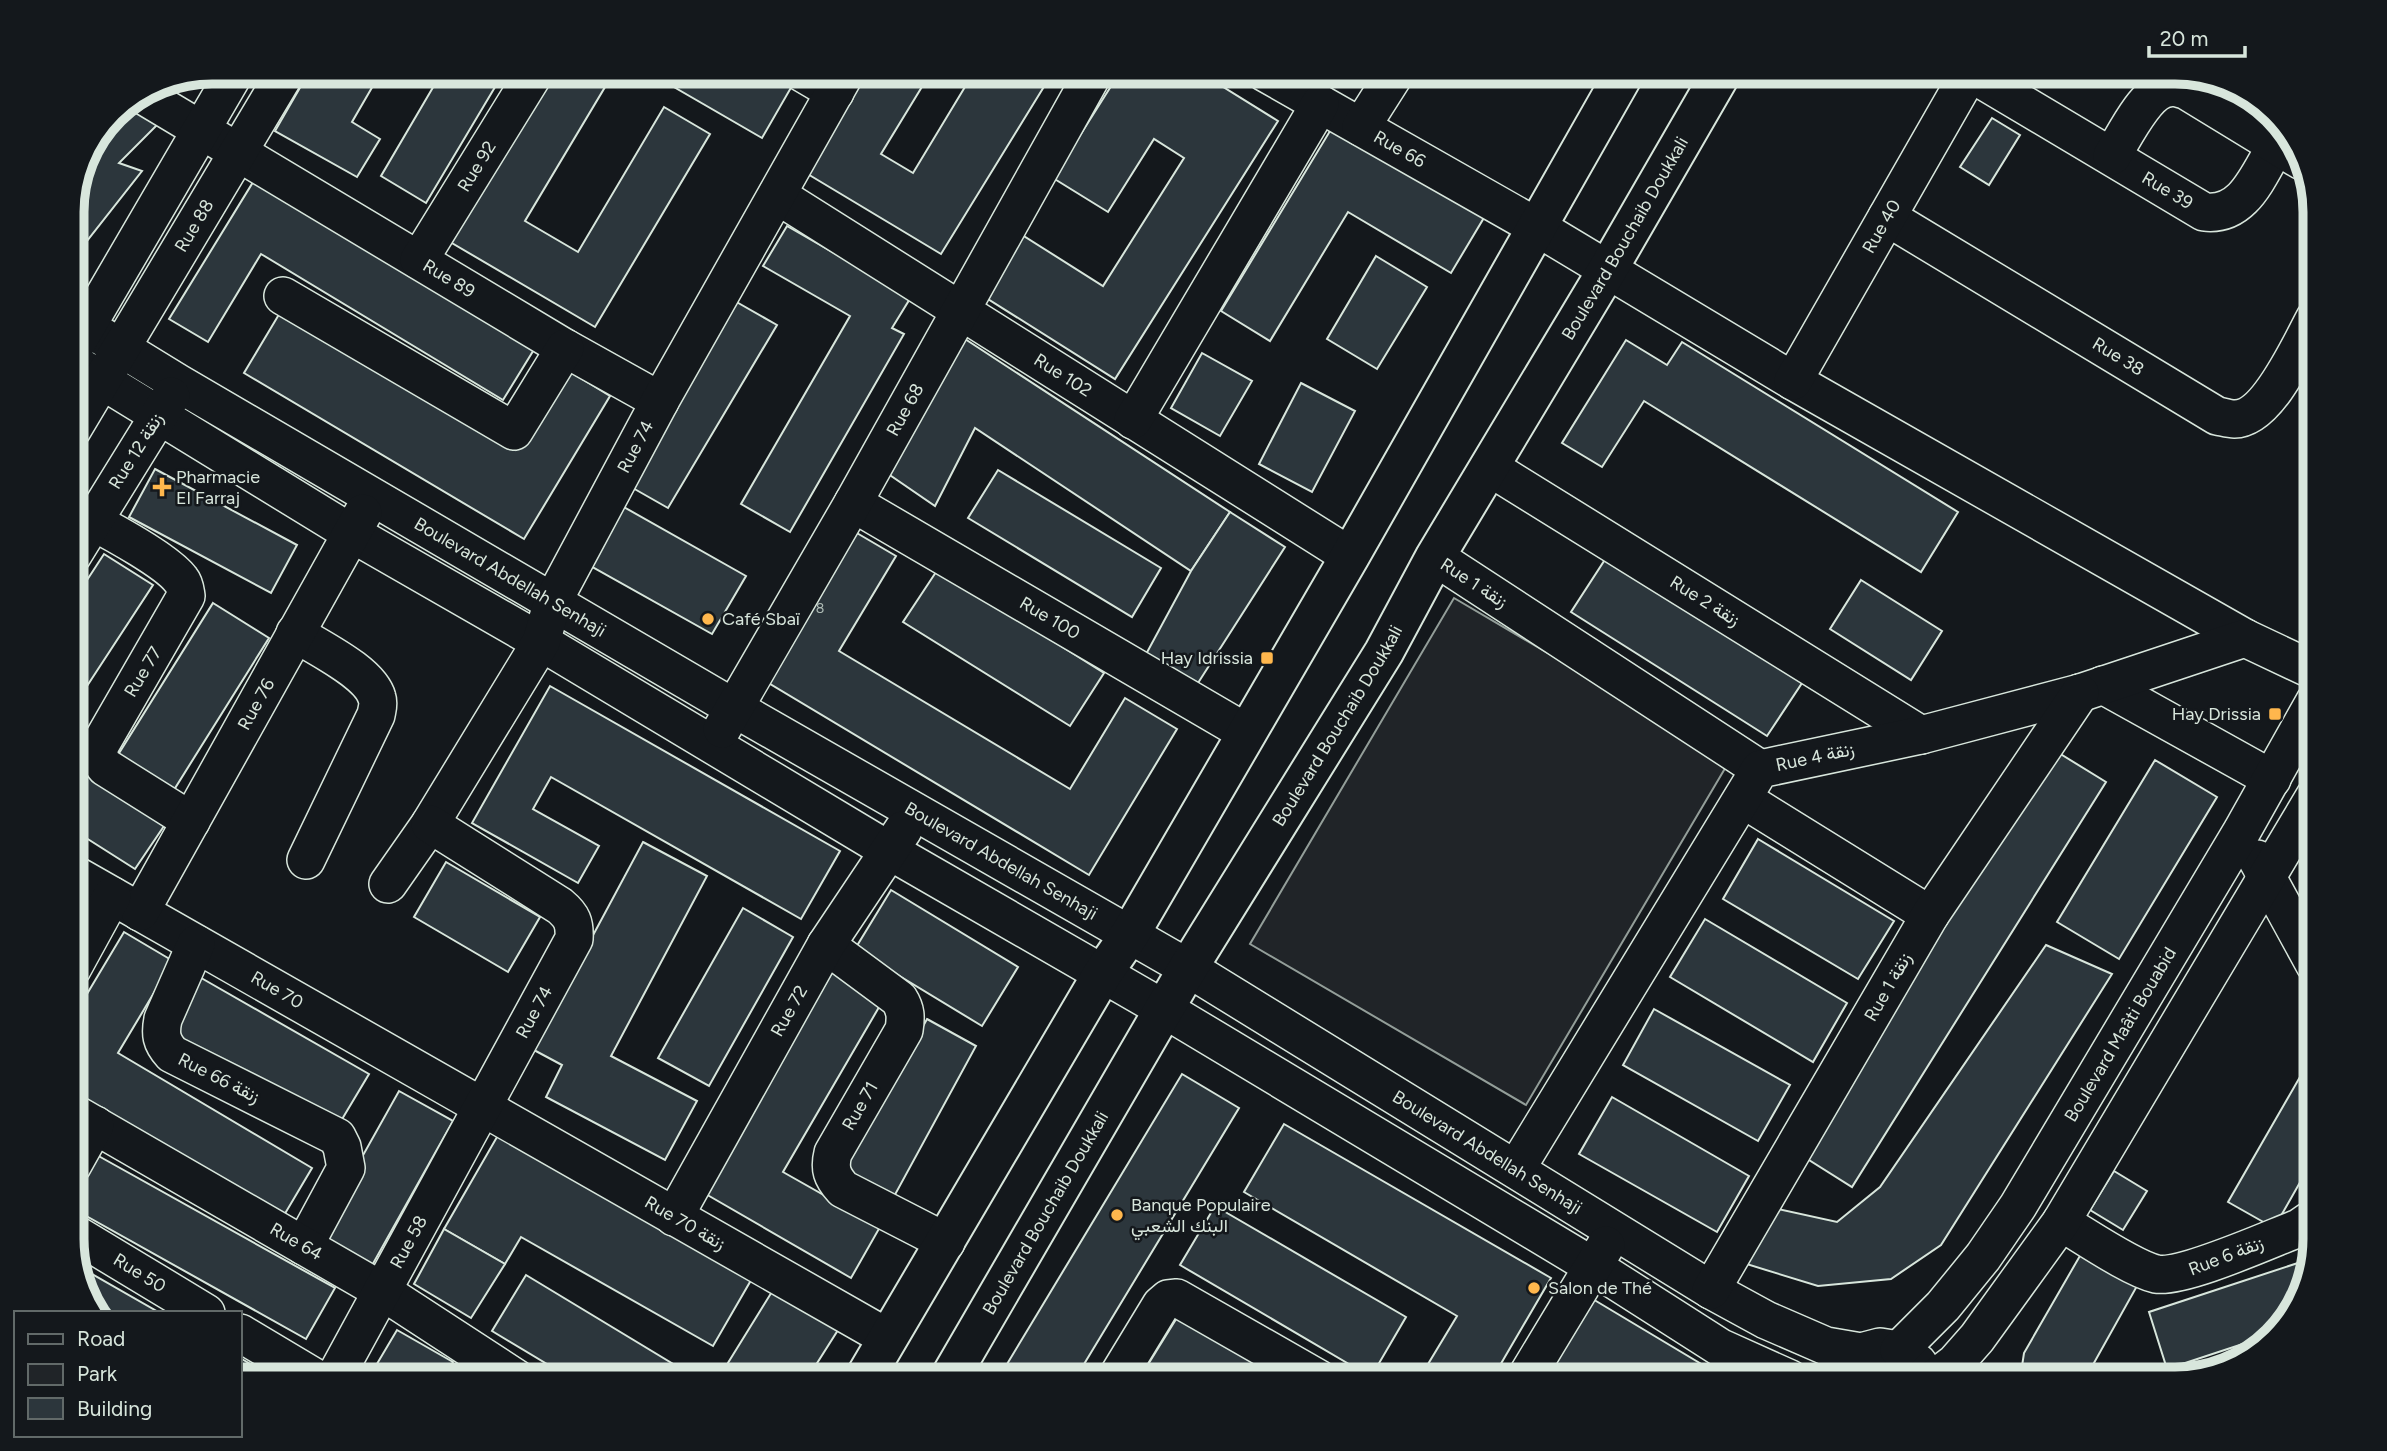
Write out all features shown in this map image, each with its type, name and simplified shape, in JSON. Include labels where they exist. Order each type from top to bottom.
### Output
[{"type":"main road","points":[[871,1367],[1103,974],[1130,934],[1464,358],[1535,226],[1618,84]]},
{"type":"main road","name":"Boulevard Bouchaib Doukkali","points":[[956,1367],[1188,968],[1384,652],[1435,557],[1608,269],[1715,84]]},
{"type":"street","points":[[84,321],[228,84]]},
{"type":"street","name":"Rue 88","points":[[87,371],[122,349],[279,84]]},
{"type":"street","name":"Rue 92","points":[[419,260],[528,84]]},
{"type":"street","name":"Rue 74","points":[[388,884],[430,824],[541,642],[553,601],[660,401],[839,84]]},
{"type":"street","name":"Rue 68","points":[[713,745],[853,503],[1087,84]]},
{"type":"street","name":"Rue 66","points":[[1285,84],[1535,226],[1793,380],[2245,638]]},
{"type":"street","points":[[1361,127],[1388,84]]},
{"type":"street","name":"Rue 40","points":[[1793,380],[1963,84]]},
{"type":"street","name":"Rue 39","points":[[1990,84],[2204,212],[2217,214],[2242,201],[2289,154]]},
{"type":"street","name":"Rue 39","points":[[2112,156],[2148,100],[2162,89],[2174,87],[2187,91],[2288,152]]},
{"type":"street","name":"Rue 89","points":[[150,100],[565,348],[660,401]]},
{"type":"street","points":[[1133,420],[1320,104]]},
{"type":"street","name":"Rue 102","points":[[777,195],[1350,556]]},
{"type":"street","name":"Rue 38","points":[[1887,217],[2217,416],[2236,420],[2251,414],[2267,402],[2303,339]]},
{"type":"street","points":[[283,296],[514,432],[565,348]]},
{"type":"street","name":"Boulevard Abdellah Senhaji","points":[[84,335],[122,349],[734,708],[1188,968],[1711,1290],[1766,1320],[1826,1346],[1861,1352],[1880,1347],[1899,1350]]},
{"type":"street","points":[[87,371],[351,533],[541,642],[888,850],[1164,1009],[1594,1266],[1721,1348],[1763,1367]]},
{"type":"street","name":"Rue 12 زنقة","points":[[84,535],[178,383]]},
{"type":"street","name":"Rue 2 زنقة","points":[[1489,467],[1921,735]]},
{"type":"street","name":"Rue 76","points":[[84,955],[191,821],[372,497]]},
{"type":"street","name":"Rue 100","points":[[853,503],[1247,733]]},
{"type":"street","name":"Rue 77","points":[[92,521],[119,535],[174,573],[184,582],[186,596],[100,745],[98,757],[105,767],[191,821]]},
{"type":"street","name":"Rue 1 زنقة","points":[[1435,557],[1751,784]]},
{"type":"street","points":[[295,633],[364,677],[378,701],[376,715],[306,860]]},
{"type":"street","points":[[2245,638],[2303,665]]},
{"type":"street","name":"Rue 4 زنقة","points":[[1751,784],[2091,689],[2245,638]]},
{"type":"street","points":[[2091,689],[2272,779]]},
{"type":"street","name":"Rue 1 زنقة","points":[[1711,1290],[1930,915],[2091,689]]},
{"type":"street","name":"Boulevard Maâti Bouabid","points":[[1899,1350],[1943,1306],[1983,1257],[2018,1206],[2242,831],[2303,723]]},
{"type":"street","points":[[1516,1169],[1751,784],[1930,915]]},
{"type":"street","name":"Rue 72","points":[[674,1217],[826,945],[916,812]]},
{"type":"street","points":[[1949,1367],[1977,1338],[2061,1222],[2303,816]]},
{"type":"street","name":"Rue 74","points":[[430,824],[559,906],[569,914],[575,924],[574,939],[482,1106]]},
{"type":"street","points":[[2242,831],[2303,943]]},
{"type":"street","name":"Rue 70","points":[[84,880],[482,1106]]},
{"type":"street","name":"Rue 66 زنقة","points":[[195,944],[163,1019],[160,1030],[165,1046],[172,1054],[337,1137],[342,1147],[346,1168],[304,1246]]},
{"type":"street","name":"Rue 71","points":[[826,945],[891,992],[904,1006],[906,1017],[904,1030],[833,1153],[829,1167],[833,1178],[843,1189],[946,1242]]},
{"type":"street","name":"Rue 70 زنقة","points":[[482,1106],[888,1338]]},
{"type":"street","name":"Rue 58","points":[[341,1367],[482,1106]]},
{"type":"street","name":"Rue 64","points":[[84,1120],[382,1291],[489,1367]]},
{"type":"street","name":"Rue 6 زنقة","points":[[2061,1222],[2138,1267],[2157,1274],[2179,1273],[2303,1225]]},
{"type":"street","points":[[1536,1367],[1615,1230]]},
{"type":"street","name":"Rue 50","points":[[84,1239],[203,1311]]},
{"type":"street","points":[[1123,1367],[1161,1305],[1172,1298],[1185,1300],[1299,1367]]},
{"type":"street","points":[[242,1334],[297,1367]]},
{"type":"street","points":[[1899,1350],[1921,1367]]},
{"type":"street","points":[[1844,1367],[1849,1359],[1861,1352]]},
{"type":"green space","points":[[1454,598],[1730,760],[1526,1105],[1250,944]]},
{"type":"building","points":[[302,84],[374,84],[352,122],[380,139],[357,177],[275,131]]},
{"type":"building","points":[[435,84],[497,84],[426,203],[381,176]]},
{"type":"building","points":[[538,84],[607,84],[525,221],[578,252],[664,107],[710,134],[595,327],[445,239]]},
{"type":"building","points":[[669,84],[793,84],[762,138]]},
{"type":"building","points":[[861,84],[924,84],[881,154],[913,173],[967,84],[1046,84],[941,254],[806,173]]},
{"type":"building","points":[[1112,84],[1218,84],[1278,121],[1115,379],[972,289],[1011,228],[1103,286],[1184,158],[1154,139],[1108,212],[1053,178]]},
{"type":"building","points":[[143,104],[165,117],[119,163],[142,171],[84,245],[86,187],[94,163],[111,134]]},
{"type":"building","points":[[1992,118],[2020,135],[1989,185],[1960,167]]},
{"type":"building","points":[[1333,126],[1485,216],[1451,273],[1348,212],[1270,341],[1221,311]]},
{"type":"building","points":[[258,174],[538,343],[503,400],[261,254],[208,342],[169,319]]},
{"type":"building","points":[[787,226],[911,297],[892,328],[904,334],[790,532],[741,504],[850,316],[763,266]]},
{"type":"building","points":[[1376,256],[1427,287],[1377,369],[1327,339]]},
{"type":"building","points":[[733,300],[777,325],[668,508],[624,483]]},
{"type":"building","points":[[281,311],[515,450],[564,368],[610,396],[524,539],[244,373]]},
{"type":"building","points":[[965,339],[1230,512],[1191,571],[975,428],[935,506],[881,469]]},
{"type":"building","points":[[1626,340],[1667,365],[1682,342],[1958,512],[1921,572],[1644,401],[1602,467],[1562,443]]},
{"type":"building","points":[[1202,353],[1252,381],[1220,436],[1171,408]]},
{"type":"building","points":[[1301,383],[1355,411],[1312,492],[1259,464]]},
{"type":"building","points":[[155,469],[297,545],[271,593],[129,517]]},
{"type":"building","points":[[998,470],[1161,568],[1132,617],[968,518]]},
{"type":"building","points":[[622,506],[746,576],[712,634],[589,565]]},
{"type":"building","points":[[1230,512],[1285,547],[1198,683],[1145,656],[1191,571]]},
{"type":"building","points":[[850,529],[896,556],[839,651],[1070,789],[1125,698],[1177,729],[1089,875],[760,678]]},
{"type":"building","points":[[104,554],[153,585],[84,691],[84,585]]},
{"type":"building","points":[[1608,555],[1804,680],[1767,736],[1571,612]]},
{"type":"building","points":[[938,569],[1104,673],[1070,726],[903,622]]},
{"type":"building","points":[[1861,580],[1942,631],[1911,680],[1830,629]]},
{"type":"building","points":[[213,603],[269,638],[172,793],[116,758]]},
{"type":"building","points":[[550,686],[840,851],[801,919],[551,777],[533,809],[599,846],[578,883],[472,823]]},
{"type":"building","points":[[2054,750],[2106,782],[1852,1187],[1801,1155]]},
{"type":"building","points":[[2155,760],[2217,797],[2119,959],[2057,922]]},
{"type":"building","points":[[84,774],[164,826],[135,869],[84,837]]},
{"type":"building","points":[[1758,839],[1894,921],[1858,979],[1723,899]]},
{"type":"building","points":[[643,842],[707,876],[611,1056],[697,1101],[665,1160],[546,1097],[562,1065],[532,1049]]},
{"type":"building","points":[[446,862],[540,917],[508,972],[414,917]]},
{"type":"building","points":[[891,890],[1018,967],[982,1026],[855,949]]},
{"type":"building","points":[[743,908],[793,937],[709,1086],[658,1058]]},
{"type":"building","points":[[1705,919],[1847,1003],[1813,1062],[1670,977]]},
{"type":"building","points":[[124,932],[173,961],[118,1053],[312,1168],[283,1217],[84,1099],[84,999]]},
{"type":"building","points":[[2046,945],[2112,974],[1941,1245],[1891,1279],[1818,1286],[1740,1262],[1769,1207],[1837,1222],[1880,1187]]},
{"type":"building","points":[[838,962],[889,990],[783,1172],[880,1227],[851,1278],[704,1193]]},
{"type":"building","points":[[196,975],[369,1074],[335,1131],[163,1032]]},
{"type":"building","points":[[1654,1009],[1790,1085],[1758,1141],[1623,1065]]},
{"type":"building","points":[[927,1019],[976,1046],[891,1202],[842,1175]]},
{"type":"building","points":[[2303,1072],[2303,1177],[2274,1228],[2228,1202]]},
{"type":"building","points":[[1182,1074],[1239,1108],[1082,1367],[1005,1367]]},
{"type":"building","points":[[399,1091],[453,1121],[370,1269],[316,1239]]},
{"type":"building","points":[[1612,1097],[1749,1176],[1717,1232],[1579,1154]]},
{"type":"building","points":[[1284,1124],[1551,1278],[1499,1367],[1426,1367],[1457,1316],[1244,1192]]},
{"type":"building","points":[[501,1130],[754,1275],[713,1346],[521,1237],[505,1264],[444,1229]]},
{"type":"building","points":[[86,1149],[335,1288],[306,1339],[84,1215]]},
{"type":"building","points":[[2114,1171],[2147,1191],[2123,1230],[2090,1210]]},
{"type":"building","points":[[1215,1206],[1406,1317],[1377,1367],[1354,1367],[1180,1265]]},
{"type":"building","points":[[444,1229],[505,1264],[471,1318],[414,1284]]},
{"type":"building","points":[[2081,1254],[2137,1286],[2092,1367],[2022,1367],[2024,1353]]},
{"type":"building","points":[[2301,1262],[2286,1303],[2253,1340],[2173,1367],[2166,1367],[2149,1312]]},
{"type":"building","points":[[89,1272],[157,1311],[107,1311]]},
{"type":"building","points":[[526,1275],[678,1367],[552,1367],[492,1331]]},
{"type":"building","points":[[773,1290],[838,1330],[815,1367],[725,1367]]},
{"type":"building","points":[[1591,1298],[1706,1367],[1551,1367]]},
{"type":"building","points":[[1178,1316],[1261,1367],[1146,1367]]},
{"type":"building","points":[[397,1330],[453,1362],[450,1367],[375,1367]]},
{"type":"building","points":[[242,1359],[256,1367],[242,1367]]},
{"type":"place","name":"Pharmacie El Farraj","points":[[162,487]]},
{"type":"place","name":"Café Sbaï","points":[[708,619]]},
{"type":"place","name":"Hay Idrissia","points":[[1267,658]]},
{"type":"place","name":"Hay Drissia","points":[[2275,714]]},
{"type":"place","name":"Banque Populaire البنك الشعبي","points":[[1117,1215]]},
{"type":"place","name":"Salon de Thé","points":[[1534,1288]]}]
